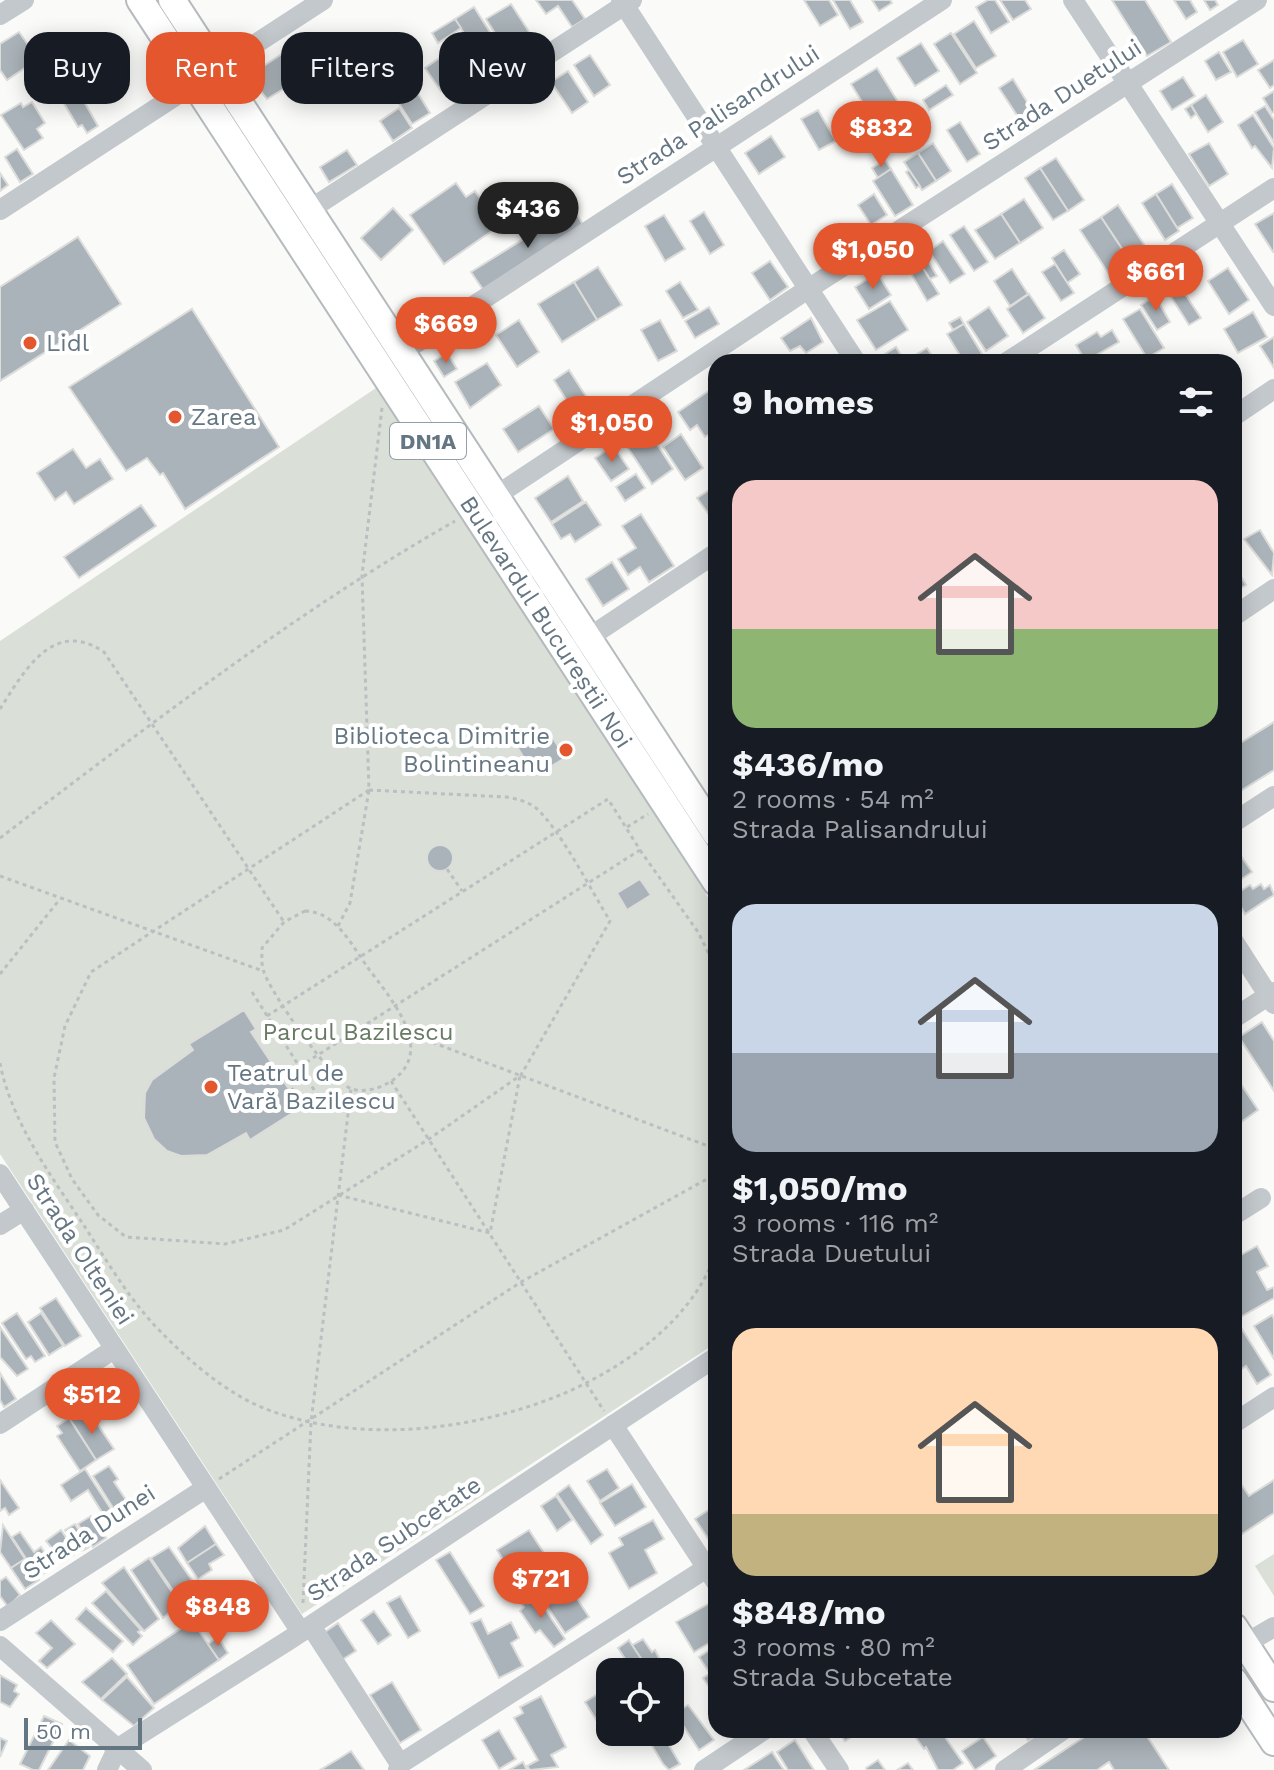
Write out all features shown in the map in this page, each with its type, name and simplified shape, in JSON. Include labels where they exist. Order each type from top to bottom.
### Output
[{"type":"main road","name":"Bulevardul Bucureștii Noi","points":[[140,0],[168,32]]},
{"type":"main road","name":"Bulevardul Bucureștii Noi","points":[[172,0],[186,32]]},
{"type":"main road","name":"Bulevardul Bucureștii Noi","points":[[224,104],[576,645],[708,823]]},
{"type":"main road","name":"Bulevardul Bucureștii Noi","points":[[228,104],[309,210],[494,497],[576,645],[708,868]]},
{"type":"main road","points":[[1242,1639],[1274,1688]]},
{"type":"main road","points":[[1242,1693],[1274,1742]]},
{"type":"street","points":[[0,15],[24,0]]},
{"type":"street","points":[[265,38],[323,0]]},
{"type":"street","name":"Strada Palisandrului","points":[[401,353],[942,0]]},
{"type":"street","points":[[1073,0],[1274,306]]},
{"type":"street","name":"Strada Duetului","points":[[710,354],[1257,0]]},
{"type":"street","points":[[309,210],[626,2],[851,354]]},
{"type":"street","points":[[0,210],[163,104]]},
{"type":"street","points":[[1019,354],[1274,188]]},
{"type":"street","name":"Strada Duetului","points":[[494,497],[708,355]]},
{"type":"street","points":[[1242,411],[1274,389]]},
{"type":"street","points":[[576,645],[708,558]]},
{"type":"street","points":[[1242,611],[1274,589]]},
{"type":"street","points":[[1242,817],[1274,796]]},
{"type":"street","points":[[1242,954],[1272,997],[1242,1014]]},
{"type":"street","name":"Strada Olteniei","points":[[0,1174],[206,1488],[399,1767]]},
{"type":"street","points":[[1242,1210],[1261,1198]]},
{"type":"street","points":[[0,1225],[24,1210]]},
{"type":"street","points":[[0,1424],[114,1349]]},
{"type":"street","name":"Strada Subcetate","points":[[117,1749],[306,1629],[610,1421],[708,1362]]},
{"type":"street","points":[[1242,1418],[1274,1397]]},
{"type":"street","points":[[610,1421],[708,1563]]},
{"type":"street","name":"Strada Dunei","points":[[0,1621],[206,1488]]},
{"type":"street","points":[[399,1767],[708,1573]]},
{"type":"street","points":[[1242,1635],[1274,1627]]},
{"type":"street","points":[[0,1646],[142,1770]]},
{"type":"street","points":[[704,1770],[752,1738]]},
{"type":"street","points":[[817,1738],[839,1770]]},
{"type":"street","points":[[1005,1770],[1051,1738]]},
{"type":"street","points":[[107,1770],[117,1749]]},
{"type":"path","points":[[338,926],[350,903],[369,790],[362,575],[384,393]]},
{"type":"path","points":[[0,838],[152,723],[362,575],[465,515]]},
{"type":"path","points":[[0,709],[31,661],[52,645],[72,641],[93,644],[104,652],[284,922]]},
{"type":"path","points":[[490,1233],[521,1075],[610,921],[538,810],[526,801],[506,797],[369,790],[91,972],[65,1026],[54,1078],[55,1142],[72,1179],[98,1215],[126,1237],[166,1243],[225,1244],[284,1230],[429,1139],[521,1075]]},
{"type":"path","points":[[267,1016],[608,799],[698,932],[708,952]]},
{"type":"path","points":[[626,828],[655,810]]},
{"type":"path","points":[[299,1067],[640,850]]},
{"type":"path","points":[[447,869],[462,891]]},
{"type":"path","points":[[0,876],[263,971]]},
{"type":"path","points":[[0,974],[61,898]]},
{"type":"path","points":[[305,911],[321,911],[338,926],[395,1006],[410,1034],[411,1056],[405,1069],[391,1081],[374,1090],[351,1089],[337,1080],[317,1055],[263,971],[262,948],[284,922],[305,911]]},
{"type":"path","points":[[252,992],[318,1096]]},
{"type":"path","points":[[410,1034],[708,1146]]},
{"type":"path","points":[[0,1063],[4,1084],[47,1171],[120,1282],[160,1331],[234,1392],[272,1412],[358,1429],[475,1421],[528,1408],[586,1383],[665,1333],[708,1274]]},
{"type":"path","points":[[391,1081],[610,1421]]},
{"type":"path","points":[[303,1605],[311,1422],[351,1089]]},
{"type":"path","points":[[206,1488],[521,1282],[708,1178]]},
{"type":"path","points":[[338,1195],[490,1233]]},
{"type":"green space","name":"Parcul Bazilescu","points":[[379,386],[708,898],[708,1348],[302,1614],[0,1154],[0,641]]},
{"type":"green space","points":[[1274,1554],[1274,1596],[1255,1566]]},
{"type":"building","points":[[536,0],[572,0],[585,19],[572,27],[558,6],[546,14]]},
{"type":"building","points":[[804,0],[829,0],[838,15],[820,26]]},
{"type":"building","points":[[833,0],[850,0],[863,22],[850,29]]},
{"type":"building","points":[[872,0],[890,0],[892,3],[879,11]]},
{"type":"building","points":[[988,0],[995,0],[1009,22],[991,33],[976,7]]},
{"type":"building","points":[[1000,0],[1025,0],[1031,9],[1013,20]]},
{"type":"building","points":[[1112,0],[1145,0],[1171,42],[1147,56]]},
{"type":"building","points":[[1174,0],[1190,0],[1197,12],[1186,19]]},
{"type":"building","points":[[1204,0],[1215,0],[1218,5],[1210,10]]},
{"type":"building","points":[[511,4],[529,32],[494,32],[486,19]]},
{"type":"building","points":[[474,7],[490,32],[463,32],[455,19]]},
{"type":"building","points":[[455,19],[461,28],[455,32],[439,32],[438,43],[432,33]]},
{"type":"building","points":[[974,21],[996,56],[976,68],[954,34]]},
{"type":"building","points":[[19,32],[24,39],[24,68],[7,80],[0,70],[0,44]]},
{"type":"building","points":[[951,33],[977,73],[960,84],[934,44]]},
{"type":"building","points":[[1243,40],[1258,64],[1237,77],[1223,52]]},
{"type":"building","points":[[921,43],[939,71],[915,86],[897,58]]},
{"type":"building","points":[[1219,52],[1231,72],[1216,80],[1205,61]]},
{"type":"building","points":[[281,55],[281,90],[267,99],[265,97],[265,65]]},
{"type":"building","points":[[590,55],[610,85],[594,96],[574,65]]},
{"type":"building","points":[[439,58],[439,88],[425,68]]},
{"type":"building","points":[[1274,60],[1274,85],[1270,88],[1258,70]]},
{"type":"building","points":[[877,68],[898,102],[872,118],[851,84]]},
{"type":"building","points":[[568,71],[588,102],[572,113],[555,88],[555,79]]},
{"type":"building","points":[[1183,77],[1195,96],[1172,110],[1160,91]]},
{"type":"building","points":[[1013,79],[1035,115],[1022,123],[999,88]]},
{"type":"building","points":[[946,85],[953,95],[929,110],[923,100]]},
{"type":"building","points":[[1274,91],[1274,112],[1272,113],[1263,98]]},
{"type":"building","points":[[1206,95],[1223,122],[1208,132],[1191,105]]},
{"type":"building","points":[[423,102],[430,113],[412,124],[399,104]]},
{"type":"building","points":[[21,103],[23,107],[33,104],[45,123],[37,129],[43,138],[24,150],[1,115]]},
{"type":"building","points":[[64,104],[85,104],[98,126],[87,133],[82,125],[78,127]]},
{"type":"building","points":[[1191,105],[1196,114],[1191,118],[1185,109]]},
{"type":"building","points":[[1265,106],[1274,120],[1274,143],[1255,112]]},
{"type":"building","points":[[399,108],[412,128],[393,141],[380,121]]},
{"type":"building","points":[[818,110],[836,141],[819,150],[801,119]]},
{"type":"building","points":[[1253,115],[1274,148],[1272,168],[1255,146],[1252,148],[1238,125]]},
{"type":"building","points":[[960,122],[980,154],[967,162],[947,130]]},
{"type":"building","points":[[771,136],[785,157],[759,174],[745,153]]},
{"type":"building","points":[[933,143],[951,171],[936,181],[918,153]]},
{"type":"building","points":[[1209,143],[1228,174],[1209,186],[1189,154]]},
{"type":"building","points":[[17,149],[33,174],[20,182],[5,157]]},
{"type":"building","points":[[347,150],[357,165],[329,182],[320,167]]},
{"type":"building","points":[[918,153],[936,181],[922,190],[904,162]]},
{"type":"building","points":[[1056,158],[1084,200],[1068,211],[1040,168]]},
{"type":"building","points":[[885,160],[891,169],[878,178],[872,168]]},
{"type":"building","points":[[1040,168],[1068,211],[1053,220],[1025,178]]},
{"type":"building","points":[[891,169],[913,205],[895,216],[873,181]]},
{"type":"building","points":[[909,170],[920,186],[916,188],[906,172]]},
{"type":"building","points":[[0,173],[8,185],[0,191]]},
{"type":"building","points":[[456,183],[466,197],[475,191],[499,226],[444,264],[410,215]]},
{"type":"building","points":[[1172,184],[1193,218],[1177,228],[1156,194]]},
{"type":"building","points":[[874,194],[887,215],[871,225],[858,205]]},
{"type":"building","points":[[1156,194],[1179,231],[1165,240],[1142,203]]},
{"type":"building","points":[[1024,199],[1043,228],[1020,243],[1001,214]]},
{"type":"building","points":[[1118,205],[1147,249],[1130,261],[1101,217]]},
{"type":"building","points":[[393,208],[413,230],[381,260],[361,238]]},
{"type":"building","points":[[573,208],[585,228],[484,291],[471,272]]},
{"type":"building","points":[[704,212],[724,245],[710,254],[690,221]]},
{"type":"building","points":[[1274,213],[1274,252],[1273,252],[1255,224]]},
{"type":"building","points":[[1001,214],[1020,243],[995,259],[975,230]]},
{"type":"building","points":[[664,215],[685,249],[665,261],[645,226]]},
{"type":"building","points":[[1101,217],[1130,261],[1109,274],[1080,230]]},
{"type":"building","points":[[964,226],[988,262],[974,271],[950,235]]},
{"type":"building","name":"Lidl","points":[[78,237],[121,304],[0,381],[0,287]]},
{"type":"building","points":[[943,241],[965,274],[950,283],[929,251]]},
{"type":"building","points":[[1064,250],[1080,274],[1067,283],[1052,258]]},
{"type":"building","points":[[913,252],[939,294],[927,301],[902,258]]},
{"type":"building","points":[[925,256],[937,276],[930,279],[918,260]]},
{"type":"building","points":[[770,261],[788,287],[770,300],[752,273]]},
{"type":"building","points":[[1055,264],[1074,293],[1061,301],[1042,272]]},
{"type":"building","points":[[598,267],[622,305],[597,320],[574,282]]},
{"type":"building","points":[[1228,268],[1249,300],[1229,314],[1208,281]]},
{"type":"building","points":[[1012,269],[1028,294],[1010,306],[994,281]]},
{"type":"building","points":[[877,273],[891,295],[869,309],[855,287]]},
{"type":"building","points":[[574,282],[597,320],[562,342],[538,304]]},
{"type":"building","points":[[680,282],[698,310],[683,318],[666,291]]},
{"type":"building","points":[[1177,282],[1201,318],[1189,325],[1166,289]]},
{"type":"building","points":[[1029,294],[1045,318],[1023,333],[1007,309]]},
{"type":"building","points":[[1155,296],[1170,322],[1157,330],[1141,305]]},
{"type":"building","points":[[890,301],[908,330],[876,350],[857,320]]},
{"type":"building","points":[[709,307],[719,324],[695,338],[685,321]]},
{"type":"building","points":[[989,307],[1008,336],[986,351],[967,322]]},
{"type":"building","name":"Zarea","points":[[192,309],[279,447],[185,509],[163,473],[160,475],[147,458],[126,471],[69,387]]},
{"type":"building","points":[[1140,309],[1164,348],[1154,354],[1145,354],[1123,319]]},
{"type":"building","points":[[1253,312],[1267,337],[1238,353],[1224,329]]},
{"type":"building","points":[[960,317],[964,324],[953,330],[949,323]]},
{"type":"building","points":[[811,318],[823,342],[806,353],[800,346],[790,351],[781,338]]},
{"type":"building","points":[[519,320],[539,352],[517,367],[496,335]]},
{"type":"building","points":[[660,320],[677,351],[658,361],[641,330]]},
{"type":"building","points":[[964,324],[982,354],[959,354],[947,334]]},
{"type":"building","points":[[1112,330],[1119,342],[1098,354],[1081,354],[1076,345],[1097,332],[1101,337]]},
{"type":"building","points":[[1274,337],[1274,368],[1260,346]]},
{"type":"building","points":[[896,347],[900,354],[885,354]]},
{"type":"building","points":[[927,348],[931,354],[917,354]]},
{"type":"building","points":[[447,353],[457,369],[444,377],[434,361]]},
{"type":"building","points":[[487,363],[501,385],[470,408],[455,382]]},
{"type":"building","points":[[569,370],[596,412],[580,422],[554,380]]},
{"type":"building","points":[[708,391],[708,435],[705,437],[697,425],[690,430],[678,412]]},
{"type":"building","points":[[539,406],[554,429],[518,452],[503,429]]},
{"type":"building","points":[[643,434],[646,439],[651,435],[673,469],[652,484],[626,445]]},
{"type":"building","points":[[681,434],[703,468],[685,480],[663,447]]},
{"type":"building","points":[[613,446],[629,469],[611,481],[595,458]]},
{"type":"building","points":[[73,449],[86,468],[100,459],[113,479],[74,504],[66,492],[55,500],[37,473]]},
{"type":"building","points":[[636,474],[645,488],[625,501],[616,487]]},
{"type":"building","points":[[568,476],[583,501],[551,522],[535,498]]},
{"type":"building","points":[[708,491],[708,513],[697,498]]},
{"type":"building","points":[[586,502],[601,525],[575,542],[570,534],[561,539],[552,524]]},
{"type":"building","points":[[141,505],[156,526],[79,578],[64,557]]},
{"type":"building","points":[[641,514],[674,566],[649,582],[640,567],[628,575],[618,559],[636,548],[622,526]]},
{"type":"building","points":[[1260,530],[1274,553],[1272,575],[1244,539]]},
{"type":"building","points":[[612,562],[629,589],[603,606],[586,579]]},
{"type":"building","points":[[1274,722],[1274,770],[1242,790],[1242,742]]},
{"type":"building","points":[[529,738],[535,748],[553,738],[565,758],[535,776],[516,745]]},
{"type":"building","points":[[440,845],[449,849],[453,858],[449,867],[440,871],[431,867],[427,858],[431,849]]},
{"type":"building","points":[[1242,858],[1252,872],[1242,879]]},
{"type":"building","points":[[640,879],[651,895],[627,910],[617,893]]},
{"type":"building","points":[[1261,884],[1264,889],[1270,885],[1274,895],[1245,914],[1242,890],[1250,885],[1253,889]]},
{"type":"building","points":[[244,1010],[256,1029],[251,1032],[289,1089],[293,1086],[305,1105],[250,1140],[246,1133],[207,1155],[181,1156],[167,1151],[154,1139],[144,1118],[145,1093],[152,1080],[193,1050],[189,1044]],"holes":[[[197,1062],[236,1125],[212,1140],[195,1144],[172,1137],[159,1118],[157,1106],[165,1084]]]},
{"type":"building","points":[[244,1010],[256,1029],[251,1032],[289,1089],[293,1086],[305,1105],[250,1140],[246,1133],[207,1155],[181,1156],[167,1151],[154,1139],[144,1118],[145,1093],[152,1080],[193,1050],[189,1044]]},
{"type":"building","points":[[244,1010],[256,1029],[251,1032],[289,1089],[293,1086],[305,1105],[250,1140],[246,1133],[207,1155],[181,1156],[167,1151],[154,1139],[144,1118],[145,1093],[152,1080],[193,1050],[189,1044]]},
{"type":"building","points":[[1262,1022],[1274,1041],[1274,1091],[1242,1042],[1242,1035]]},
{"type":"building","points":[[1242,1086],[1258,1110],[1242,1121]]},
{"type":"building","points":[[1257,1246],[1268,1266],[1257,1272],[1267,1290],[1274,1287],[1274,1298],[1242,1316],[1242,1254]]},
{"type":"building","points":[[56,1298],[81,1336],[65,1346],[40,1308]]},
{"type":"building","points":[[17,1313],[45,1356],[35,1362],[31,1356],[26,1359],[2,1323]]},
{"type":"building","points":[[41,1313],[63,1346],[49,1355],[28,1322]]},
{"type":"building","points":[[1272,1315],[1274,1319],[1274,1359],[1254,1326]]},
{"type":"building","points":[[0,1327],[28,1369],[17,1376],[0,1357]]},
{"type":"building","points":[[1242,1329],[1271,1375],[1257,1384],[1246,1366],[1242,1369]]},
{"type":"building","points":[[0,1373],[16,1399],[4,1407],[0,1400]]},
{"type":"building","points":[[80,1413],[84,1418],[89,1415],[96,1422],[114,1449],[96,1460],[70,1419]]},
{"type":"building","points":[[69,1418],[96,1460],[80,1471],[57,1436],[62,1433],[57,1426]]},
{"type":"building","points":[[109,1466],[118,1479],[114,1482],[128,1503],[115,1511],[93,1476]]},
{"type":"building","points":[[85,1469],[116,1517],[108,1522],[88,1490],[71,1501],[61,1485]]},
{"type":"building","points":[[607,1469],[619,1488],[600,1501],[587,1481]]},
{"type":"building","points":[[0,1480],[19,1508],[9,1515],[5,1508],[0,1511]]},
{"type":"building","points":[[1274,1480],[1274,1513],[1242,1534],[1242,1486],[1249,1496]]},
{"type":"building","points":[[632,1484],[646,1507],[615,1526],[600,1503]]},
{"type":"building","points":[[569,1485],[603,1535],[591,1544],[557,1494]]},
{"type":"building","points":[[556,1496],[572,1520],[557,1531],[541,1506]]},
{"type":"building","points":[[708,1510],[708,1538],[695,1519]]},
{"type":"building","points":[[91,1516],[106,1538],[93,1547],[78,1524]]},
{"type":"building","points":[[653,1520],[664,1539],[645,1550],[657,1573],[629,1589],[609,1553],[623,1545],[619,1538]]},
{"type":"building","points":[[75,1524],[89,1547],[84,1550],[78,1551],[65,1530]]},
{"type":"building","points":[[3,1525],[25,1559],[11,1568],[0,1552]]},
{"type":"building","points":[[205,1526],[216,1544],[187,1563],[178,1548]]},
{"type":"building","points":[[61,1530],[76,1553],[63,1562],[46,1541]]},
{"type":"building","points":[[529,1530],[546,1556],[514,1577],[497,1550]]},
{"type":"building","points":[[20,1532],[34,1552],[41,1547],[54,1567],[38,1577],[12,1537]]},
{"type":"building","points":[[216,1544],[224,1555],[209,1564],[212,1570],[198,1579],[187,1563]]},
{"type":"building","points":[[169,1547],[196,1586],[178,1598],[151,1558]]},
{"type":"building","points":[[450,1552],[484,1606],[470,1614],[436,1560]]},
{"type":"building","points":[[149,1558],[180,1604],[163,1618],[131,1570]]},
{"type":"building","points":[[25,1559],[39,1580],[25,1589],[11,1568]]},
{"type":"building","points":[[124,1567],[159,1619],[144,1631],[102,1583]]},
{"type":"building","points":[[6,1577],[20,1595],[8,1607],[0,1596],[0,1581]]},
{"type":"building","points":[[548,1586],[563,1601],[574,1594],[589,1617],[565,1633],[538,1593]]},
{"type":"building","points":[[106,1591],[141,1630],[138,1632],[142,1636],[133,1645],[92,1603]]},
{"type":"building","points":[[535,1594],[565,1639],[554,1647],[540,1630],[535,1633],[520,1611],[524,1607],[521,1603]]},
{"type":"building","points":[[400,1596],[420,1631],[408,1638],[387,1603]]},
{"type":"building","points":[[708,1604],[708,1644],[694,1652],[676,1622]]},
{"type":"building","points":[[86,1608],[123,1641],[113,1652],[76,1619]]},
{"type":"building","points":[[374,1611],[391,1635],[378,1644],[361,1620]]},
{"type":"building","points":[[481,1619],[488,1634],[511,1622],[519,1638],[511,1643],[523,1666],[499,1678],[471,1623]]},
{"type":"building","points":[[51,1620],[75,1644],[47,1668],[39,1661],[52,1648],[36,1633]]},
{"type":"building","points":[[192,1621],[219,1660],[154,1704],[127,1665]]},
{"type":"building","points":[[338,1623],[356,1651],[340,1661],[322,1634]]},
{"type":"building","points":[[218,1637],[228,1653],[219,1660],[208,1644]]},
{"type":"building","points":[[643,1639],[659,1658],[641,1658],[632,1645]]},
{"type":"building","points":[[629,1640],[641,1658],[625,1658],[618,1648]]},
{"type":"building","points":[[708,1651],[708,1670],[699,1657]]},
{"type":"building","points":[[112,1658],[127,1674],[101,1699],[82,1682]]},
{"type":"building","points":[[0,1675],[17,1685],[14,1691],[19,1694],[10,1707],[0,1702]]},
{"type":"building","points":[[127,1677],[154,1708],[134,1726],[102,1700]]},
{"type":"building","points":[[392,1682],[421,1730],[400,1743],[370,1695]]},
{"type":"building","points":[[596,1695],[596,1720],[585,1702]]},
{"type":"building","points":[[541,1696],[566,1747],[551,1755],[558,1767],[530,1770],[527,1766],[538,1760],[514,1718],[523,1713],[520,1707]]},
{"type":"building","points":[[688,1705],[708,1732],[708,1738],[714,1740],[699,1750],[684,1727],[684,1707]]},
{"type":"building","points":[[44,1716],[62,1724],[39,1770],[33,1770],[20,1764]]},
{"type":"building","points":[[499,1730],[516,1759],[499,1769],[482,1740]]},
{"type":"building","points":[[0,1738],[7,1741],[0,1757]]},
{"type":"building","points":[[916,1738],[946,1738],[963,1763],[953,1770],[938,1770],[926,1747],[924,1749]]},
{"type":"building","points":[[984,1738],[996,1756],[975,1770],[962,1751]]},
{"type":"building","points":[[1083,1738],[1148,1738],[1169,1770],[1114,1770],[1109,1762],[1097,1770],[1034,1770]]},
{"type":"building","points":[[69,1740],[90,1756],[83,1770],[48,1770]]},
{"type":"building","points":[[795,1740],[814,1770],[788,1770],[777,1752]]},
{"type":"building","points":[[652,1746],[669,1746],[680,1764],[669,1770]]},
{"type":"building","points":[[351,1751],[364,1770],[320,1770],[340,1758]]},
{"type":"building","points":[[772,1752],[784,1770],[744,1770]]},
{"type":"building","points":[[878,1760],[885,1770],[867,1770],[866,1768]]},
{"type":"building","points":[[523,1762],[527,1770],[509,1770]]},
{"type":"building","points":[[908,1763],[913,1770],[897,1770]]},
{"type":"place","name":"Lidl","points":[[30,343]]},
{"type":"place","name":"Zarea","points":[[175,417]]},
{"type":"place","name":"Biblioteca Dimitrie Bolintineanu","points":[[566,750]]},
{"type":"place","name":"Teatrul de Vară Bazilescu","points":[[211,1087]]}]
